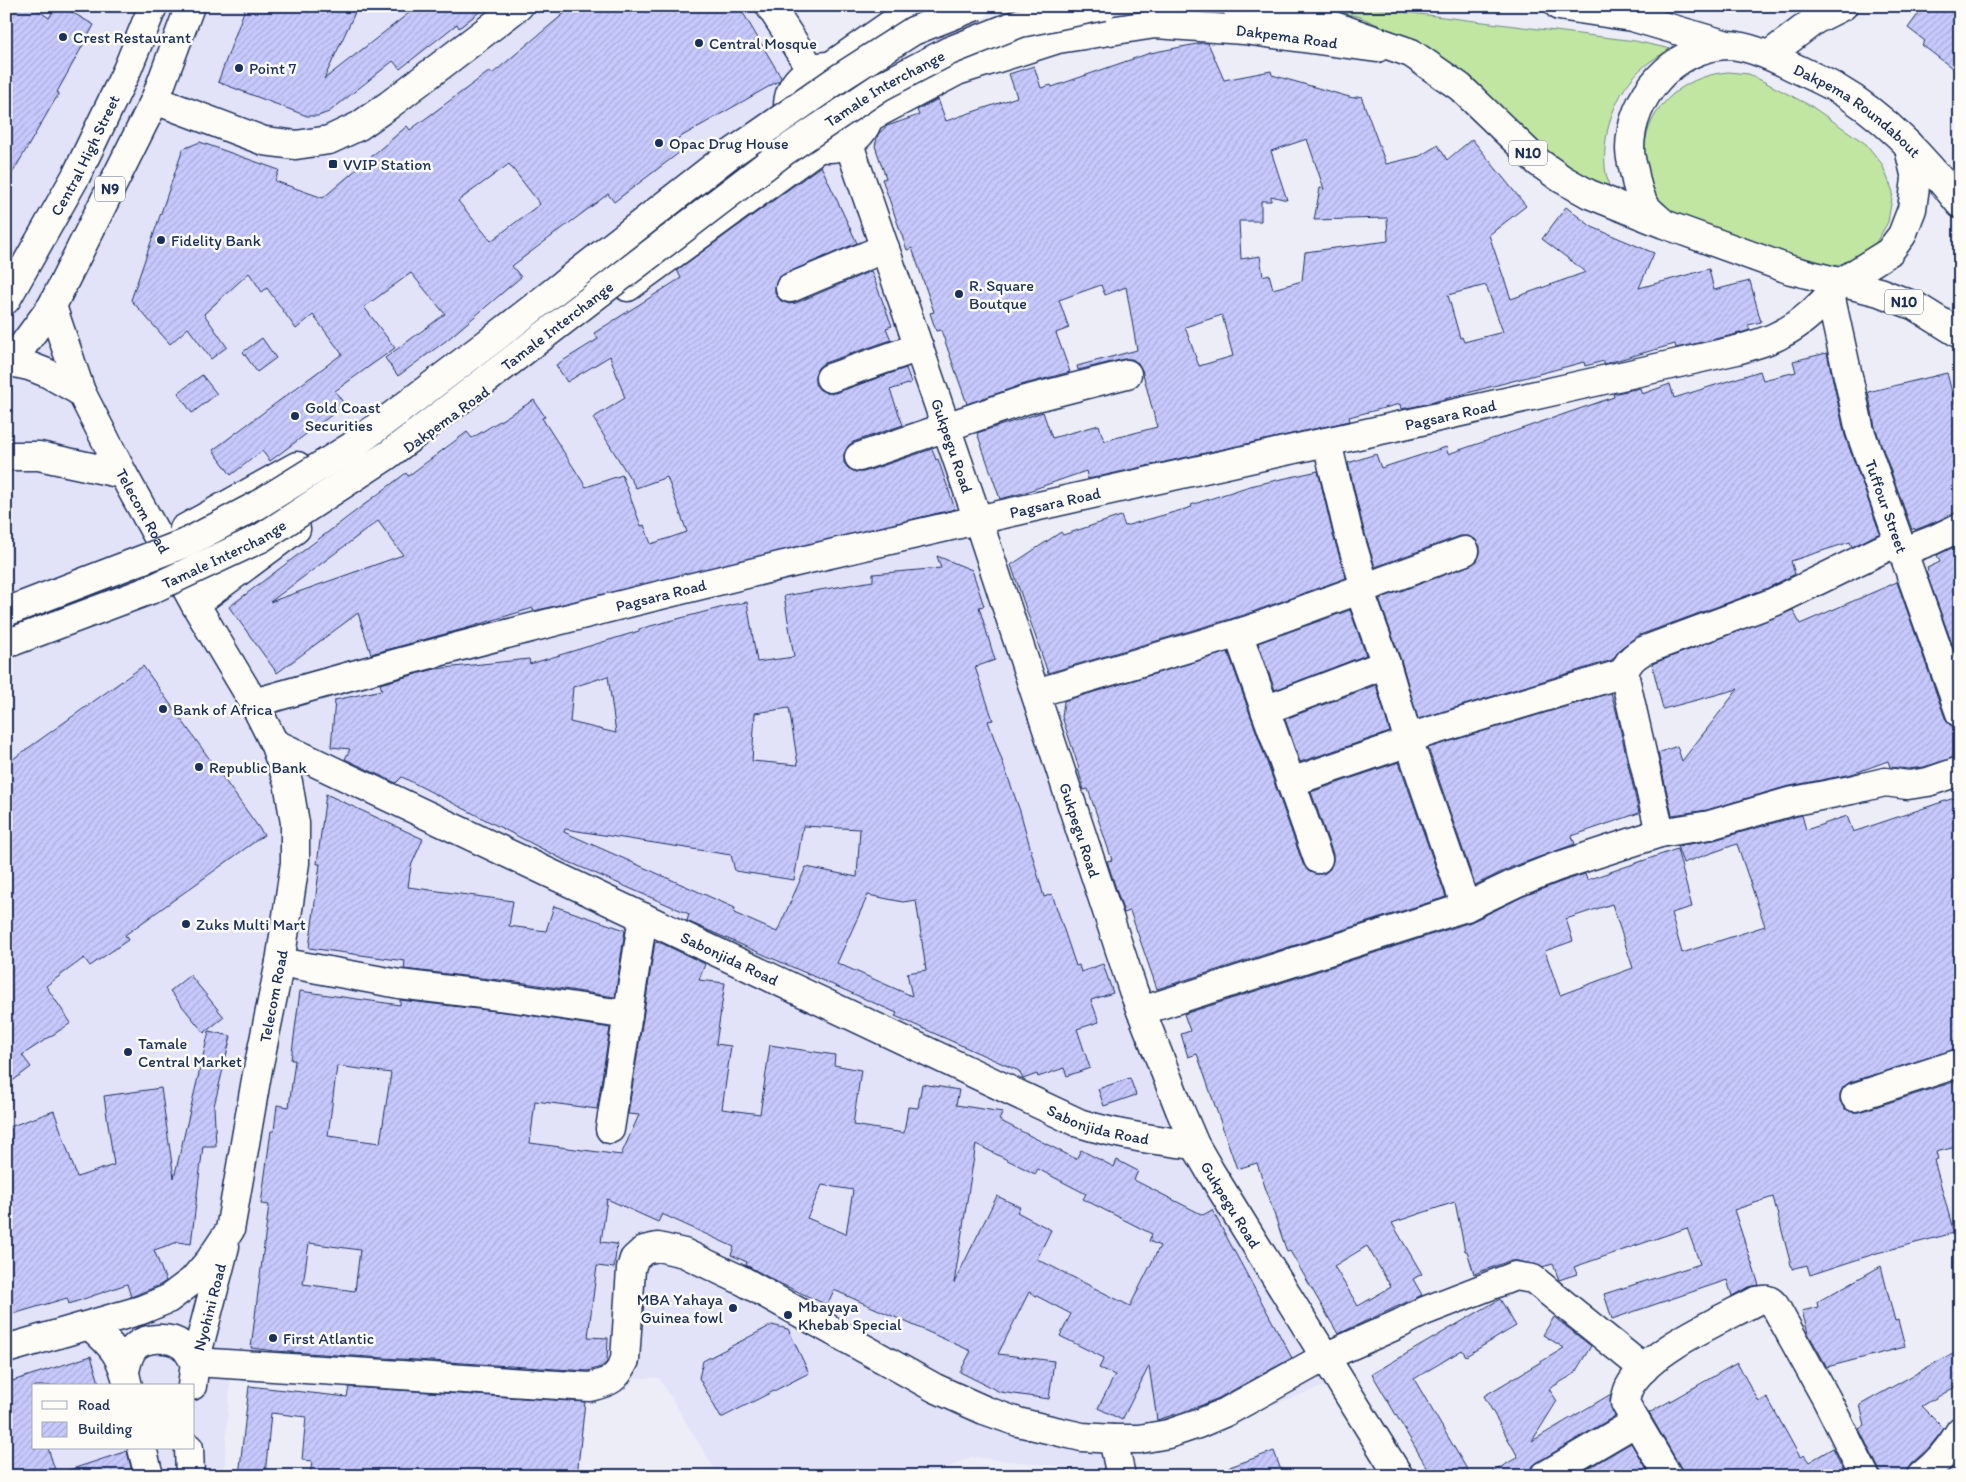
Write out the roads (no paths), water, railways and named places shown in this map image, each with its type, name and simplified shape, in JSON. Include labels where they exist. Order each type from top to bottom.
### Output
[{"type":"main road","name":"Central High Street","points":[[6,300],[76,176],[127,70],[153,6]]},
{"type":"main road","name":"N9","points":[[8,365],[52,306],[155,100],[190,6]]},
{"type":"main road","points":[[155,100],[264,141],[296,145],[329,140],[359,126],[389,105],[519,6]]},
{"type":"main road","points":[[770,6],[822,67],[849,71],[863,83],[868,93],[871,105],[870,117],[865,128],[859,137],[840,148],[820,148],[803,139],[792,124],[788,111],[788,98],[793,87],[801,77],[822,67],[917,6]]},
{"type":"main road","name":"Tamale Interchange","points":[[6,612],[188,542],[256,506],[359,441],[498,336],[729,155],[841,77],[913,31],[976,6]]},
{"type":"main road","name":"Tamale Interchange","points":[[6,644],[150,590],[262,538],[388,455],[786,150],[880,87],[949,51],[1020,23],[1103,6]]},
{"type":"main road","points":[[1236,6],[1308,17],[1411,53]]},
{"type":"main road","points":[[1559,6],[1606,10],[1727,45]]},
{"type":"main road","points":[[1769,55],[1815,20],[1844,6]]},
{"type":"main road","name":"Dakpema Road","points":[[870,117],[957,71],[1058,39],[1155,24],[1244,30],[1411,53],[1460,87],[1538,162],[1562,179],[1589,194],[1664,224]]},
{"type":"main road","name":"Dakpema Roundabout","points":[[1727,45],[1769,55],[1837,88],[1884,121],[1908,144],[1916,179],[1912,209],[1902,235],[1888,252],[1837,288],[1816,278],[1664,224],[1646,206],[1635,182],[1630,149],[1635,116],[1653,84],[1675,62],[1695,52],[1727,45]]},
{"type":"main road","points":[[162,542],[342,441],[788,98]]},
{"type":"main road","name":"Gukpegu Road","points":[[849,144],[978,520],[1141,1011],[1195,1145],[1399,1476]]},
{"type":"main road","points":[[1908,144],[1960,204]]},
{"type":"main road","name":"Dakpema Road","points":[[195,604],[820,148]]},
{"type":"main road","points":[[790,288],[885,248]]},
{"type":"main road","name":"N10","points":[[1837,288],[1879,292],[1915,306],[1960,334]]},
{"type":"main road","name":"Pagsara Road","points":[[254,703],[362,672],[664,594],[1094,492],[1737,350],[1780,336],[1795,327],[1837,288]]},
{"type":"main road","name":"Tuffour Street","points":[[1837,288],[1860,431],[1960,713]]},
{"type":"main road","name":"Telecom Road","points":[[6,1349],[90,1326],[141,1310],[168,1299],[192,1281],[210,1260],[230,1230],[257,1074],[280,962],[295,863],[295,823],[288,782],[274,743],[254,703],[195,604],[123,474],[81,392],[52,306]]},
{"type":"main road","points":[[830,378],[919,347]]},
{"type":"main road","points":[[8,365],[29,366],[47,373],[81,392]]},
{"type":"main road","points":[[859,457],[1025,400],[1127,374]]},
{"type":"main road","points":[[1327,442],[1362,588],[1408,740],[1466,908]]},
{"type":"main road","points":[[6,456],[39,456],[123,474]]},
{"type":"main road","points":[[1660,833],[1624,673],[1627,664],[1634,656],[1645,650],[1774,602],[1900,547],[1933,540],[1960,527]]},
{"type":"main road","points":[[1036,693],[1238,633],[1465,551]]},
{"type":"main road","points":[[1238,633],[1318,859]]},
{"type":"main road","points":[[1265,710],[1386,664]]},
{"type":"main road","points":[[1291,782],[1408,740],[1624,673]]},
{"type":"main road","name":"Sabonjida Road","points":[[274,743],[1078,1123],[1107,1132],[1195,1145]]},
{"type":"main road","points":[[1141,1011],[1466,908],[1518,882],[1556,867],[1660,833],[1710,826],[1789,802],[1885,782],[1908,786],[1928,782],[1960,771]]},
{"type":"main road","points":[[610,1129],[643,917]]},
{"type":"main road","points":[[280,962],[398,984],[523,999],[628,1015]]},
{"type":"main road","points":[[1854,1097],[1960,1064]]},
{"type":"main road","name":"Nyohini Road","points":[[193,1374],[230,1230]]},
{"type":"main road","points":[[126,1378],[128,1357],[134,1347],[153,1340],[166,1338],[184,1347],[193,1374],[571,1387],[607,1383],[619,1374],[626,1360],[631,1269],[634,1259],[644,1250],[658,1247],[684,1253],[743,1281],[935,1388],[984,1410],[1018,1422],[1082,1436],[1140,1439],[1168,1434],[1198,1424],[1226,1412],[1325,1357],[1442,1304],[1515,1276],[1525,1276],[1534,1279],[1644,1369]]},
{"type":"main road","points":[[1668,1476],[1625,1403],[1631,1384],[1644,1369],[1662,1354],[1692,1335],[1756,1301],[1764,1299],[1771,1300],[1827,1400],[1865,1476]]},
{"type":"main road","points":[[90,1326],[114,1348],[121,1360],[126,1378]]},
{"type":"main road","points":[[1544,1476],[1636,1422]]},
{"type":"main road","points":[[1921,1476],[1937,1464],[1950,1448],[1960,1431]]},
{"type":"main road","points":[[1113,1439],[1121,1476]]},
{"type":"main road","points":[[142,1450],[149,1476]]},
{"type":"main road","points":[[189,1450],[190,1476]]},
{"type":"place","name":"Crest Restaurant","points":[[63,37]]},
{"type":"place","name":"Central Mosque","points":[[699,43]]},
{"type":"place","name":"Point 7","points":[[239,68]]},
{"type":"place","name":"Opac Drug House","points":[[659,143]]},
{"type":"place","name":"VVIP Station","points":[[333,164]]},
{"type":"place","name":"Fidelity Bank","points":[[161,240]]},
{"type":"place","name":"R. Square Boutque","points":[[959,294]]},
{"type":"place","name":"Gold Coast Securities","points":[[295,416]]},
{"type":"place","name":"Bank of Africa","points":[[163,709]]},
{"type":"place","name":"Republic Bank","points":[[199,767]]},
{"type":"place","name":"Zuks Multi Mart","points":[[186,924]]},
{"type":"place","name":"Tamale Central Market","points":[[128,1052]]},
{"type":"place","name":"MBA Yahaya Guinea fowl","points":[[733,1308]]},
{"type":"place","name":"Mbayaya Khebab Special","points":[[788,1315]]},
{"type":"place","name":"First Atlantic","points":[[273,1338]]}]
